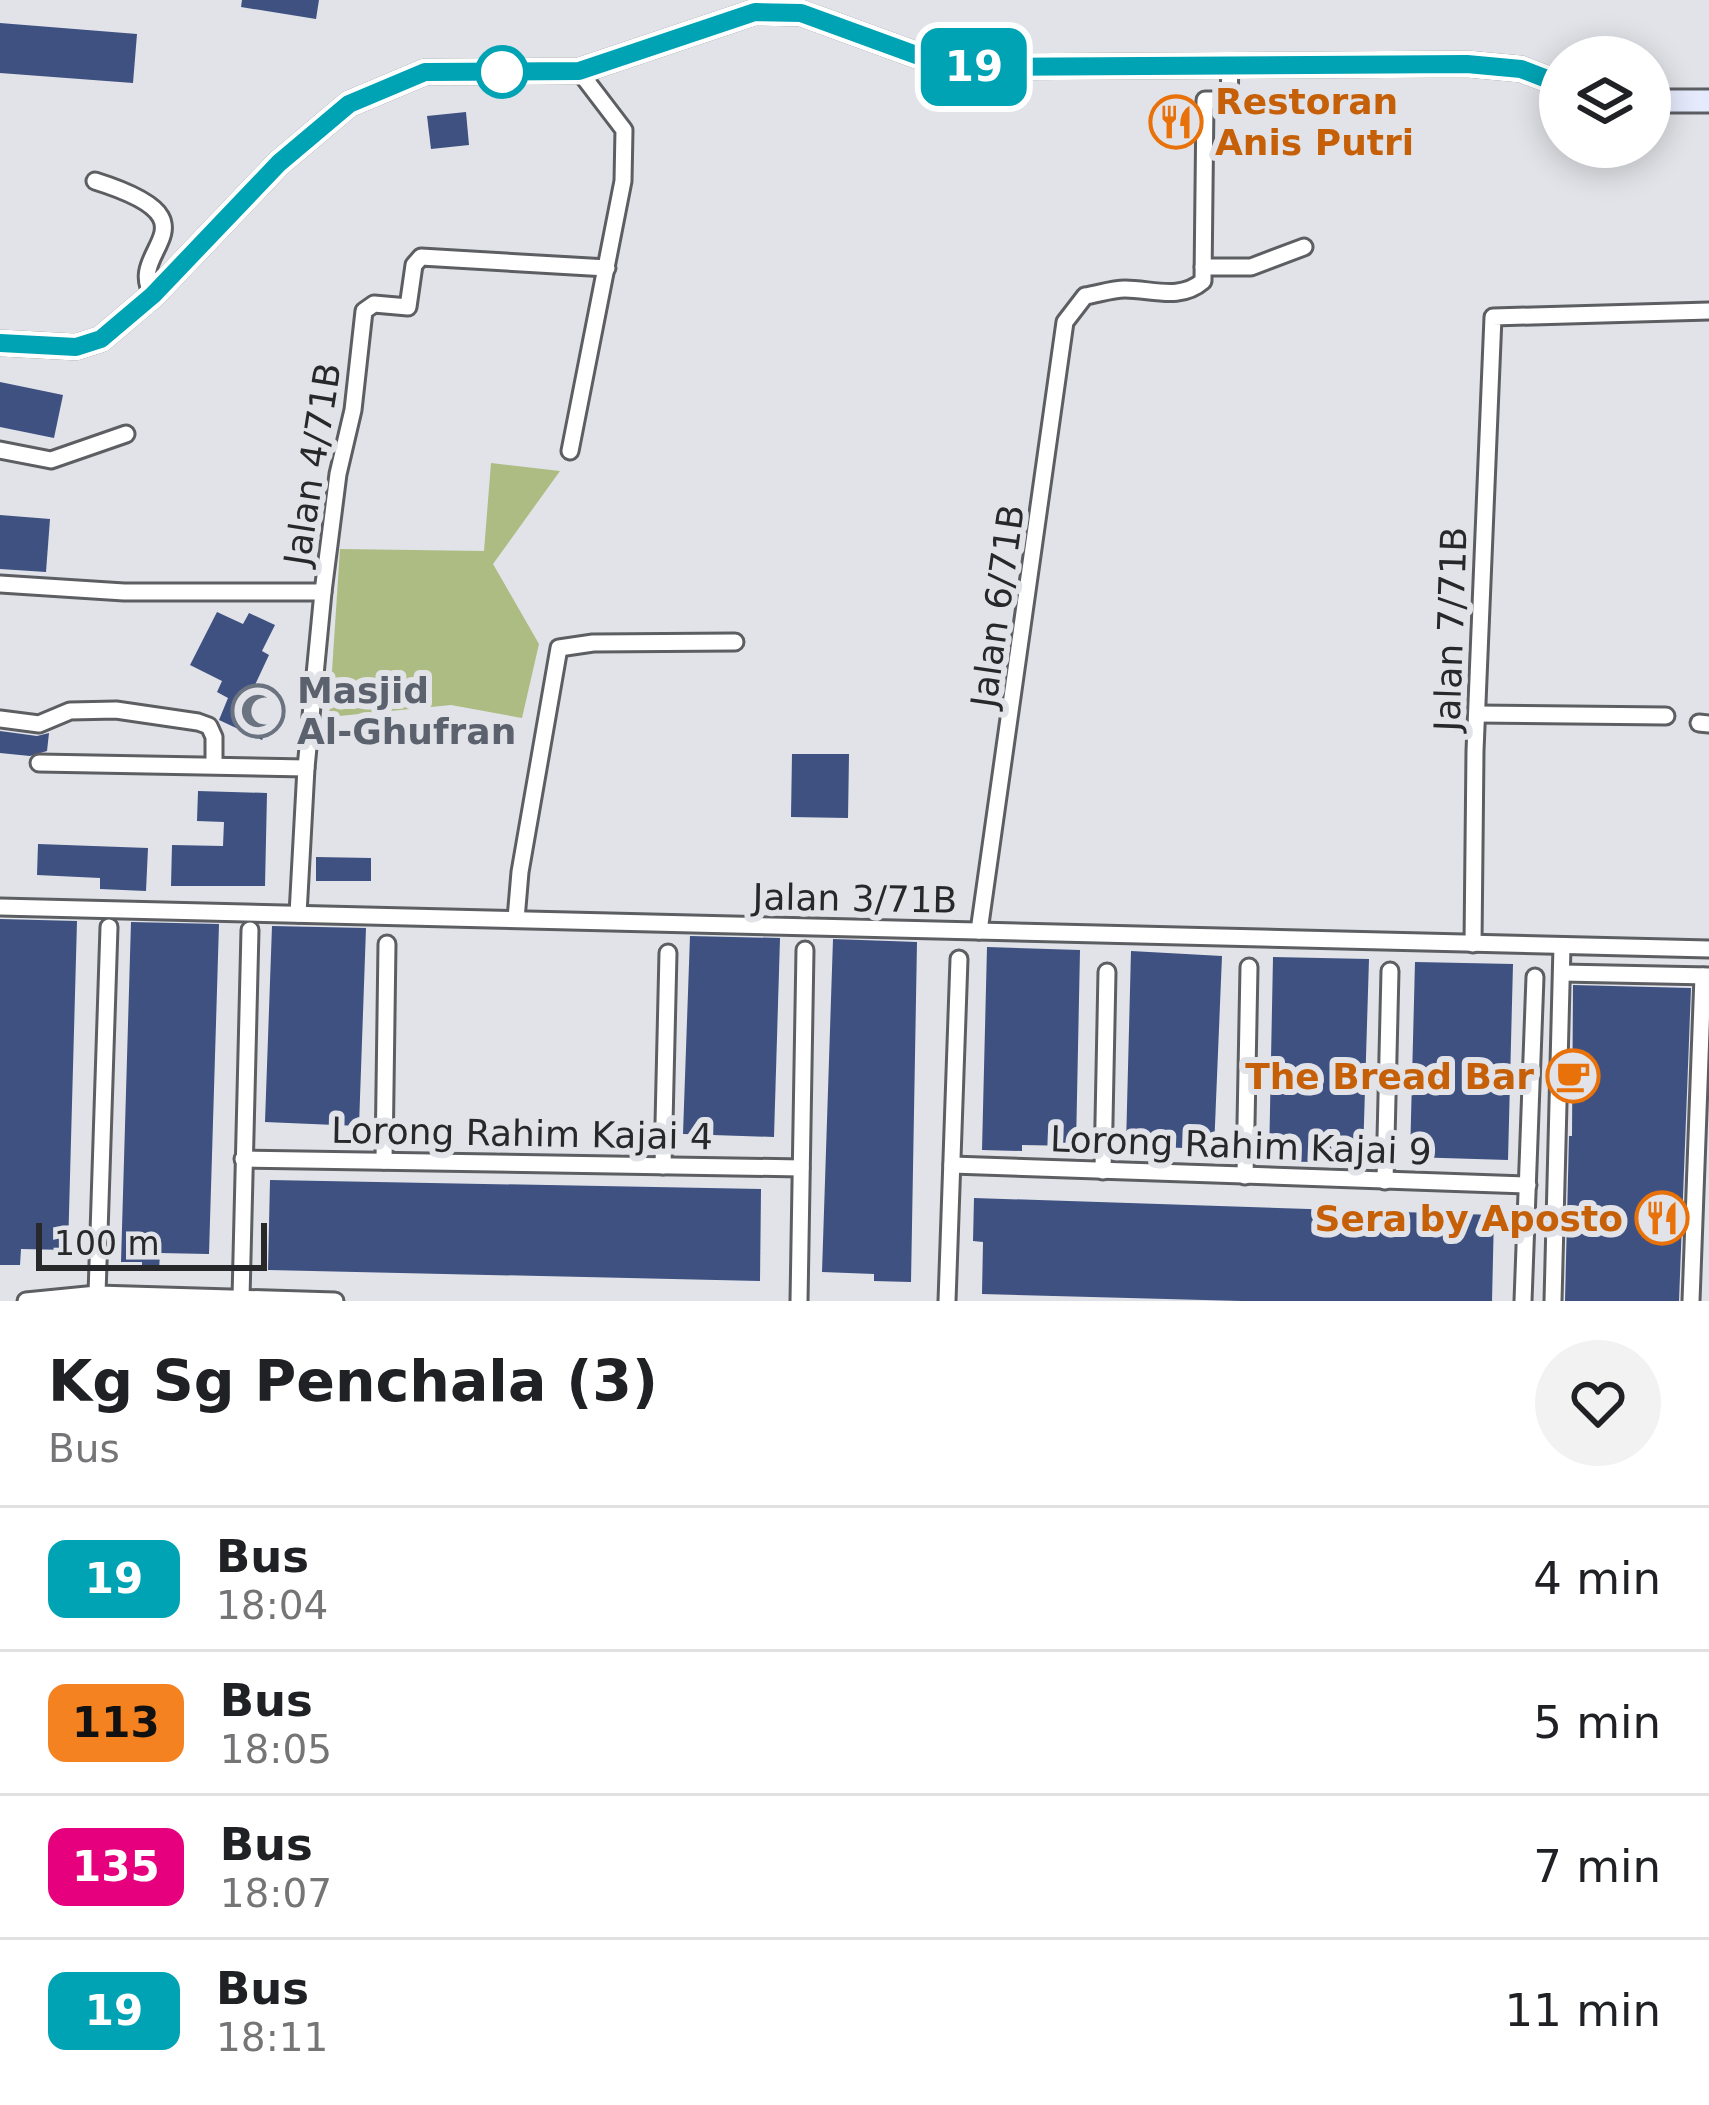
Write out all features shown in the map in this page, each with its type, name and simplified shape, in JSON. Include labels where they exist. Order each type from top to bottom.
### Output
[{"type":"street","points":[[0,343],[76,347],[101,339],[153,295],[279,163],[349,104],[425,72],[579,71],[755,12],[801,13],[919,56],[966,67],[1467,64],[1521,69],[1539,76]]},
{"type":"street","points":[[1230,65],[1229,100],[1205,100],[1204,267],[1251,267],[1304,248]]},
{"type":"street","points":[[570,451],[623,182],[624,130],[579,71]]},
{"type":"street","points":[[1671,100],[1709,101]]},
{"type":"street","points":[[95,182],[132,193],[158,210],[164,222],[160,247],[145,274],[153,295]]},
{"type":"street","name":"Jalan 4/71B","points":[[298,914],[323,592],[367,305],[408,307],[414,265],[422,257],[607,268]]},
{"type":"street","name":"Jalan 6/71B","points":[[980,931],[1065,322],[1085,296],[1121,289],[1174,293],[1193,289],[1203,281],[1204,267]]},
{"type":"street","name":"Jalan 7/71B","points":[[1473,944],[1493,317],[1709,311]]},
{"type":"street","points":[[0,450],[51,460],[126,434]]},
{"type":"street","points":[[0,584],[124,592],[323,592]]},
{"type":"street","points":[[516,920],[559,648],[593,643],[735,642]]},
{"type":"street","points":[[0,719],[39,724],[70,711],[116,710],[198,722],[209,725],[214,736],[214,765]]},
{"type":"street","points":[[1477,714],[1666,716]]},
{"type":"street","points":[[39,763],[306,768]]},
{"type":"street","name":"Jalan 3/71B","points":[[0,907],[1709,949]]},
{"type":"street","points":[[97,1294],[109,927]]},
{"type":"street","points":[[241,1298],[250,930]]},
{"type":"street","points":[[384,1161],[387,944]]},
{"type":"street","points":[[1553,1301],[1562,946]]},
{"type":"street","points":[[799,1301],[805,950]]},
{"type":"street","points":[[663,1166],[668,953]]},
{"type":"street","points":[[947,1301],[958,959]]},
{"type":"street","points":[[1245,1176],[1249,968]]},
{"type":"street","points":[[1385,1181],[1390,971]]},
{"type":"street","points":[[1103,1171],[1107,972]]},
{"type":"street","points":[[1562,973],[1706,976],[1691,1301]]},
{"type":"street","points":[[1522,1301],[1534,976]]},
{"type":"street","name":"Lorong Rahim Kajai 4","points":[[243,1159],[801,1168]]},
{"type":"street","name":"Lorong Rahim Kajai 9","points":[[952,1165],[1528,1185]]},
{"type":"street","points":[[26,1301],[97,1294],[335,1301]]},
{"type":"green space","points":[[491,463],[560,471],[493,564],[539,644],[522,718],[451,705],[329,717],[340,549],[484,551]]},
{"type":"building","points":[[242,0],[319,0],[316,19],[241,7]]},
{"type":"building","points":[[0,23],[137,34],[133,83],[0,73]]},
{"type":"building","points":[[466,112],[469,145],[431,149],[427,116]]},
{"type":"building","points":[[0,382],[63,395],[54,438],[0,427]]},
{"type":"building","points":[[0,515],[50,519],[46,572],[0,569]]},
{"type":"building","points":[[217,612],[243,624],[249,613],[275,625],[262,651],[269,655],[253,689],[280,702],[262,740],[219,720],[228,698],[217,692],[222,681],[190,665]]},
{"type":"building","points":[[0,731],[49,733],[47,751],[30,756],[0,753]]},
{"type":"building","points":[[792,754],[849,754],[848,818],[791,817]]},
{"type":"building","points":[[198,791],[267,793],[265,886],[171,886],[172,845],[223,846],[224,822],[197,821]]},
{"type":"building","points":[[38,844],[148,848],[146,891],[100,889],[100,878],[37,875]]},
{"type":"building","points":[[316,857],[371,858],[371,881],[316,881]]},
{"type":"building","points":[[0,919],[77,921],[68,1250],[21,1249],[20,1265],[0,1265]]},
{"type":"building","points":[[131,922],[219,924],[209,1254],[160,1253],[159,1271],[142,1271],[142,1262],[121,1262]]},
{"type":"building","points":[[272,926],[366,928],[359,1126],[265,1122]]},
{"type":"building","points":[[690,936],[780,938],[774,1137],[683,1134]]},
{"type":"building","points":[[833,939],[917,942],[911,1282],[874,1281],[874,1274],[822,1272]]},
{"type":"building","points":[[987,947],[1080,950],[1076,1146],[982,1150]]},
{"type":"building","points":[[1131,951],[1222,956],[1214,1149],[1126,1146]]},
{"type":"building","points":[[1273,957],[1369,959],[1363,1155],[1312,1154],[1312,1162],[1269,1161]]},
{"type":"building","points":[[1415,962],[1513,964],[1508,1160],[1410,1157]]},
{"type":"building","points":[[1573,985],[1691,988],[1679,1301],[1565,1301]]},
{"type":"building","points":[[270,1180],[761,1189],[760,1281],[268,1270]]},
{"type":"building","points":[[974,1198],[1494,1215],[1492,1301],[982,1294],[983,1242],[973,1241]]},
{"type":"bus line","name":"19","points":[[0,343],[76,347],[101,339],[153,295],[279,163],[349,104],[396,82],[425,72],[579,71],[755,12],[801,13],[919,56],[966,67],[1467,64],[1521,69],[1539,76]]},
{"type":"place","name":"Restoran Anis Putri","points":[[1176,122]]},
{"type":"place","name":"Masjid Al-Ghufran","points":[[258,711]]},
{"type":"place","name":"The Bread Bar","points":[[1573,1076]]},
{"type":"place","name":"Sera by Aposto","points":[[1662,1218]]}]
